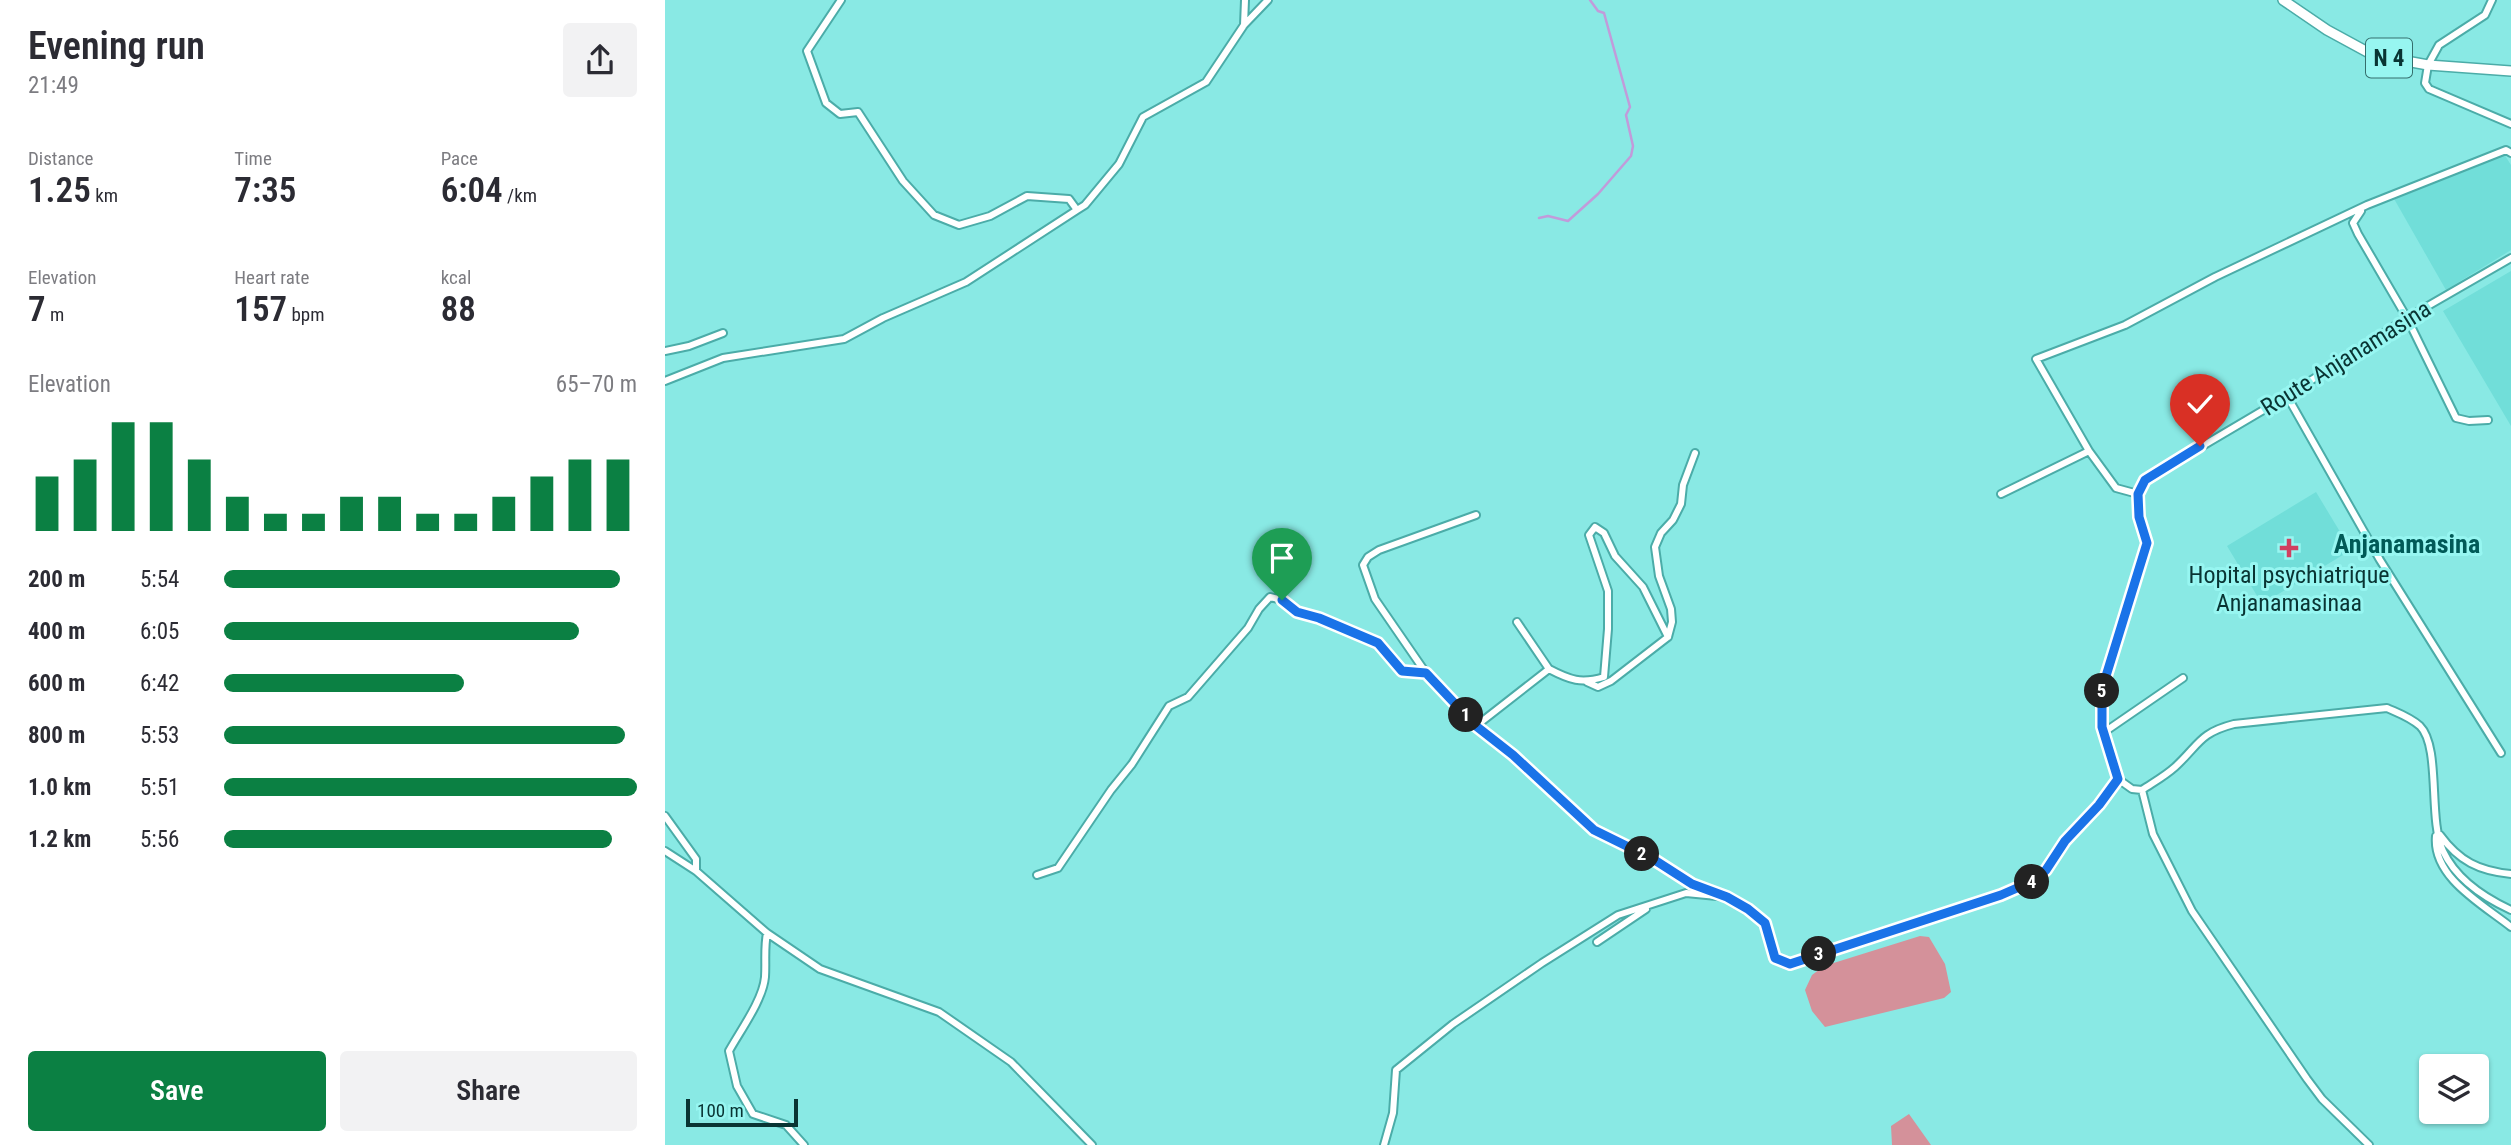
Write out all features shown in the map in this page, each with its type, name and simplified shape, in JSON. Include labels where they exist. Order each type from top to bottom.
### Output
[{"type":"main road","name":"N 4","points":[[2283,0],[2327,30],[2373,55],[2428,65],[2511,71]]},
{"type":"street","points":[[841,0],[807,51],[826,103],[840,114],[857,112],[903,181],[935,215],[959,225],[990,216],[1027,196],[1069,200],[1077,210]]},
{"type":"street","points":[[1244,25],[1245,0]]},
{"type":"street","points":[[665,381],[723,358],[844,339],[883,318],[966,282],[1085,205],[1119,164],[1143,117],[1206,82],[1244,25],[1268,0]]},
{"type":"street","points":[[2492,0],[2485,15],[2439,45],[2428,65],[2425,83],[2429,89],[2511,124]]},
{"type":"street","points":[[2511,153],[2506,150],[2367,205],[2215,277],[2125,325],[2036,359],[2089,451],[2116,488],[2138,494],[2139,517],[2147,543],[2102,689],[2103,733],[2118,779],[2131,789],[2142,790],[2178,764],[2204,735],[2234,724],[2386,708],[2405,715],[2421,727],[2431,759],[2437,831],[2443,852],[2471,886],[2511,910]]},
{"type":"street","points":[[2367,205],[2357,215],[2354,223],[2358,234],[2407,317],[2456,418],[2469,421],[2487,420]]},
{"type":"street","name":"Route Anjanamasina","points":[[2138,494],[2145,480],[2287,396],[2407,317],[2511,258]]},
{"type":"street","points":[[665,351],[689,346],[723,333]]},
{"type":"street","points":[[2287,396],[2380,560],[2501,753]]},
{"type":"street","points":[[2001,494],[2089,451]]},
{"type":"street","points":[[1517,622],[1549,669],[1567,678],[1598,687],[1611,681],[1668,637],[1672,622],[1671,609],[1659,576],[1655,547],[1661,533],[1673,520],[1681,504],[1683,485],[1695,453]]},
{"type":"street","points":[[1476,515],[1379,550],[1368,557],[1363,565],[1375,599],[1426,673],[1476,726],[1513,755],[1594,830],[1653,859],[1692,884],[1727,897],[1748,909],[1765,923],[1775,958],[1790,964],[2001,895],[2033,881],[2046,870],[2065,841],[2099,805],[2118,779]]},
{"type":"street","points":[[1587,682],[1604,677],[1608,629],[1608,591],[1589,535],[1595,527],[1604,533],[1615,556],[1643,587],[1668,637]]},
{"type":"street","points":[[1037,875],[1058,867],[1132,764],[1169,706],[1188,697],[1248,628],[1259,608],[1270,597],[1282,600],[1297,612],[1319,618],[1378,643],[1402,671],[1426,673]]},
{"type":"street","points":[[1476,726],[1549,669]]},
{"type":"street","points":[[2103,733],[2183,678]]},
{"type":"street","points":[[2142,790],[2153,834],[2192,911],[2322,1099],[2369,1145]]},
{"type":"street","points":[[665,816],[697,859],[696,871]]},
{"type":"street","points":[[2437,831],[2451,850],[2468,863],[2479,869],[2511,874]]},
{"type":"street","points":[[2437,831],[2435,846],[2447,873],[2511,927]]},
{"type":"street","points":[[665,851],[696,871],[767,933],[820,969],[939,1012],[1011,1062],[1092,1145]]},
{"type":"street","points":[[1384,1145],[1393,1113],[1396,1070],[1453,1024],[1618,915],[1686,893],[1727,897]]},
{"type":"street","points":[[1597,943],[1651,905]]},
{"type":"street","points":[[767,933],[762,991],[729,1051],[737,1086],[753,1114],[786,1125],[804,1145]]},
{"type":"shaded area","points":[[2504,154],[2511,165],[2511,250],[2446,290],[2393,197]]},
{"type":"shaded area","points":[[2511,271],[2511,426],[2443,311]]},
{"type":"shaded area","name":"Hopital psychiatrique Anjanamasinaa","points":[[2316,492],[2351,550],[2262,604],[2227,546]]},
{"type":"shaded area","points":[[1920,936],[1929,937],[1945,964],[1951,992],[1944,998],[1825,1027],[1812,1011],[1805,990],[1812,975],[1824,966]]},
{"type":"shaded area","points":[[1909,1114],[1931,1145],[1892,1145],[1891,1126]]},
{"type":"waterway","points":[[1539,218],[1548,216],[1568,221],[1598,194],[1631,156],[1633,146],[1626,115],[1630,107],[1604,13],[1598,11],[1590,0]]},
{"type":"place","name":"Hopital psychiatrique Anjanamasinaa","points":[[2289,548]]},
{"type":"district","name":"Anjanamasina","points":[[2407,544]]},
{"type":"route","points":[[1282,600],[1297,612],[1319,618],[1378,643],[1402,671],[1426,673],[1476,726],[1513,755],[1594,830],[1653,859],[1692,884],[1727,897],[1748,909],[1765,923],[1775,958],[1790,964],[2001,895],[2033,881],[2046,870],[2065,841],[2099,805],[2118,779],[2102,727],[2102,689],[2147,543],[2139,517],[2138,494],[2145,480],[2155,472],[2200,446]]}]
